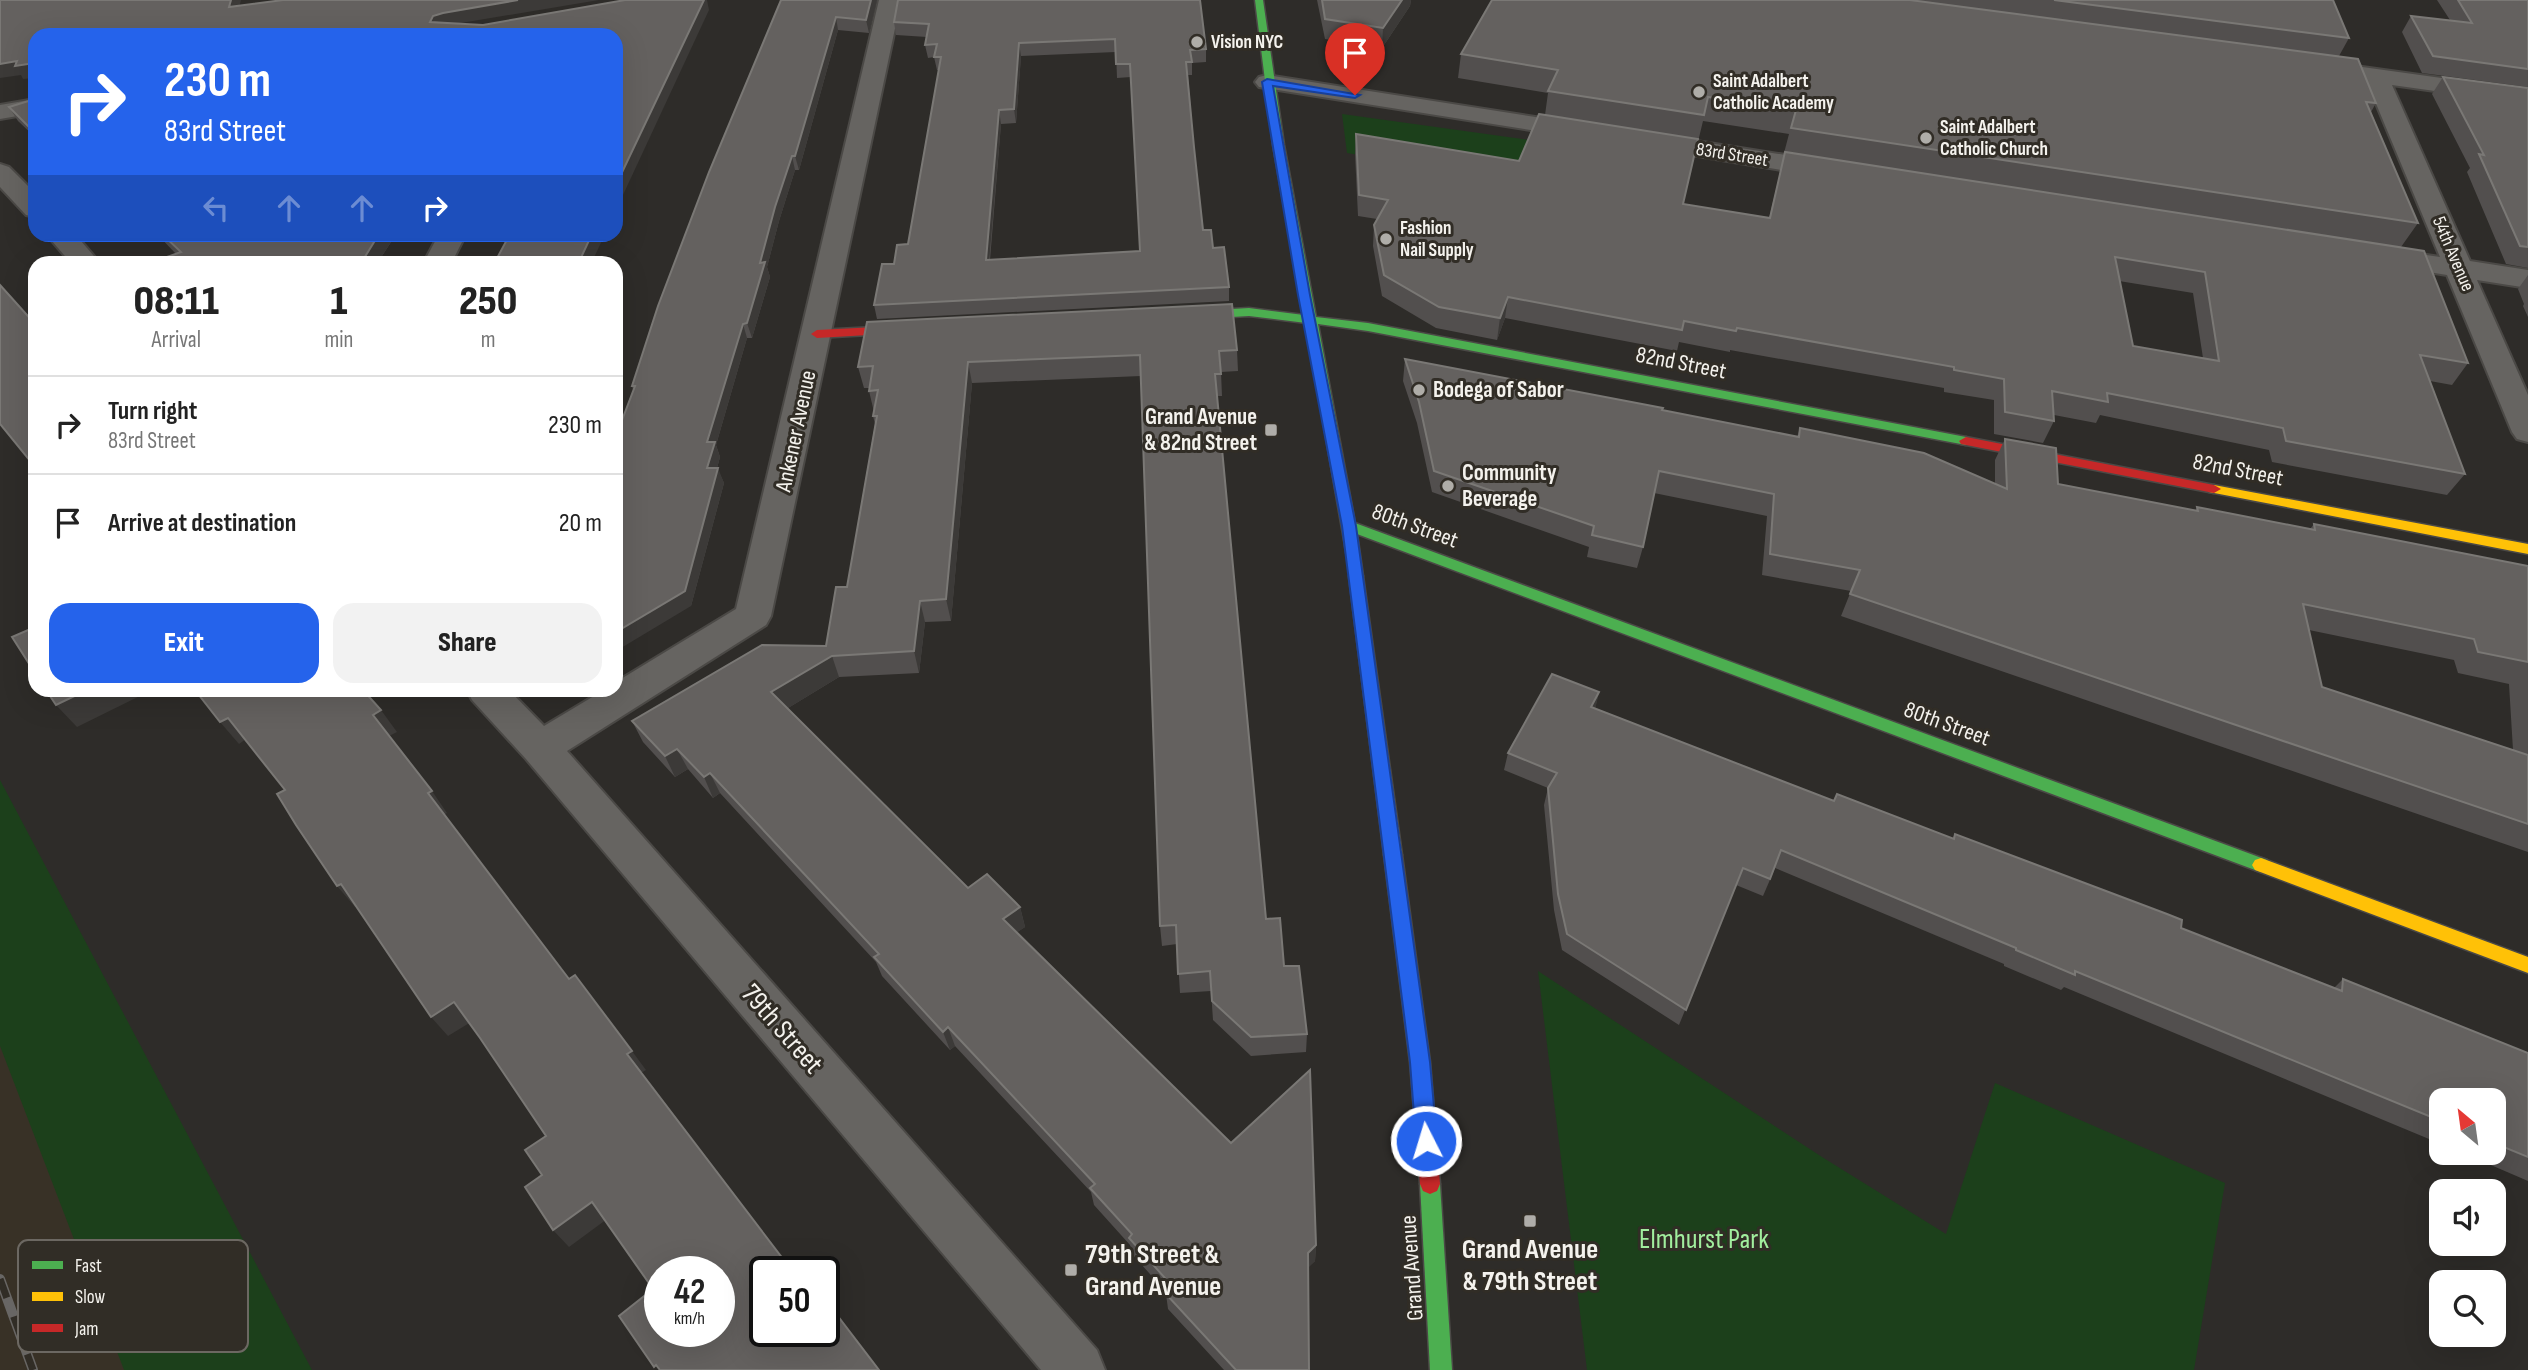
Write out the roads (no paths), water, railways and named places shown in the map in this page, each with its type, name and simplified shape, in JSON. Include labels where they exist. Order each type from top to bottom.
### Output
[{"type":"street","name":"Ankener Avenue","points":[[623,697],[753,616],[890,0]]},
{"type":"street","name":"Grand Avenue","points":[[1259,0],[1267,82],[1308,320],[1349,526],[1420,1062],[1437,1273],[1441,1370]]},
{"type":"street","points":[[2284,64],[2528,97]]},
{"type":"street","name":"54th Avenue","points":[[2377,77],[2528,432]]},
{"type":"street","name":"83rd Street","points":[[1267,82],[1861,175]]},
{"type":"street","points":[[0,112],[28,107]]},
{"type":"street","points":[[0,172],[28,202]]},
{"type":"street","points":[[66,242],[79,256]]},
{"type":"street","points":[[2358,253],[2528,279]]},
{"type":"street","name":"82nd Street","points":[[1158,317],[1249,312],[1400,332],[2528,549]]},
{"type":"street","points":[[817,334],[934,328]]},
{"type":"street","name":"80th Street","points":[[1349,526],[2528,965]]},
{"type":"street","name":"79th Street","points":[[493,697],[540,748],[1077,1370]]},
{"type":"street","name":"Ankener Avenue","points":[[540,748],[622,697]]},
{"type":"railway","points":[[0,1279],[18,1329]]},
{"type":"railway","points":[[26,1352],[33,1370]]},
{"type":"place","name":"Vision NYC","points":[[1197,42]]},
{"type":"place","name":"Saint Adalbert Catholic Academy","points":[[1699,92]]},
{"type":"place","name":"Saint Adalbert Catholic Church","points":[[1926,138]]},
{"type":"place","name":"Fashion Nail Supply","points":[[1386,239]]},
{"type":"place","name":"Bodega of Sabor","points":[[1419,390]]},
{"type":"place","name":"Grand Avenue & 82nd Street","points":[[1271,430]]},
{"type":"place","name":"Community Beverage","points":[[1448,486]]},
{"type":"place","name":"Grand Avenue & 79th Street","points":[[1530,1221]]},
{"type":"place","name":"79th Street & Grand Avenue","points":[[1071,1270]]},
{"type":"park label","name":"Elmhurst Park","points":[[1704,1239]]}]
